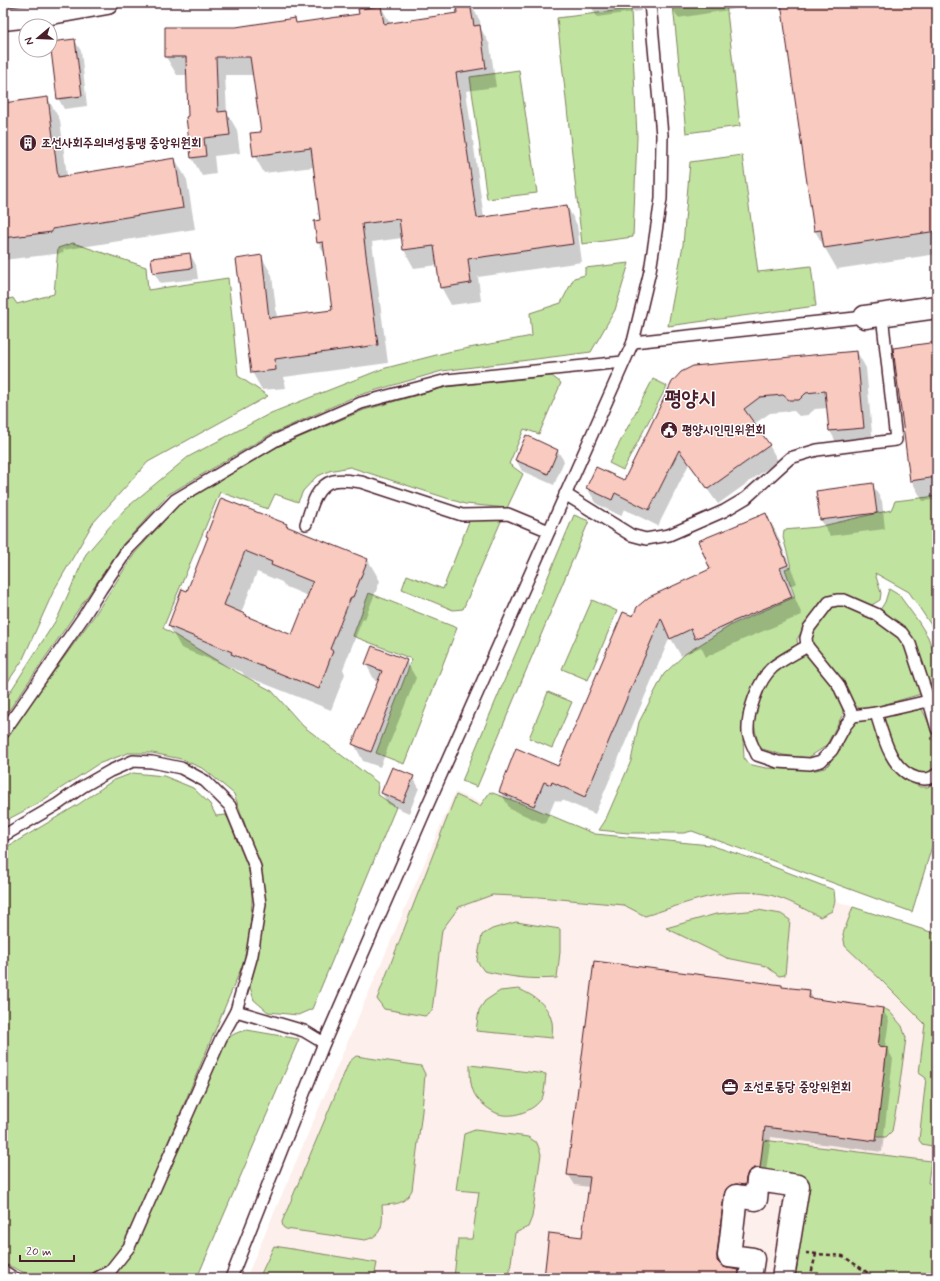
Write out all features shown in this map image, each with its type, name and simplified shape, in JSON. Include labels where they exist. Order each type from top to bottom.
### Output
[{"type":"street","points":[[3,19],[40,15],[107,3]]},
{"type":"street","points":[[873,316],[937,307]]},
{"type":"street","points":[[750,1278],[753,1259],[729,1256],[736,1196],[756,1199],[758,1180],[798,1186],[783,1278]]},
{"type":"lane","points":[[231,1278],[324,1043],[633,342],[650,271],[661,199],[662,135],[650,3]]},
{"type":"lane","points":[[565,494],[631,535],[646,539],[668,535],[724,512],[746,498],[790,458],[817,450],[896,440],[873,316],[633,342]]},
{"type":"lane","points":[[3,733],[84,616],[128,549],[174,500],[276,440],[361,403],[447,380],[623,362]]},
{"type":"lane","points":[[306,524],[317,494],[324,486],[333,481],[344,480],[361,482],[462,515],[508,514],[549,531]]},
{"type":"lane","points":[[853,716],[838,684],[807,646],[806,638],[809,628],[829,602],[844,600],[876,614],[902,634],[910,644],[933,700],[937,729]]},
{"type":"lane","points":[[807,646],[773,667],[765,675],[754,697],[749,719],[748,733],[757,755],[778,762],[810,764],[822,761],[832,750],[845,726],[853,716],[876,713],[933,700]]},
{"type":"lane","points":[[876,713],[890,752],[898,765],[906,773],[924,780],[932,778],[937,774]]},
{"type":"lane","points":[[3,836],[58,804],[110,771],[133,761],[152,762],[181,768],[206,781],[230,806],[255,867],[260,904],[252,955],[236,1011],[221,1038],[130,1247],[110,1271],[96,1278]]},
{"type":"lane","points":[[236,1011],[304,1031],[324,1043]]},
{"type":"lane","points":[[3,1271],[14,1278]]},
{"type":"path","points":[[810,1278],[816,1254],[843,1256],[871,1275],[872,1278]]},
{"type":"shaded area","points":[[455,792],[561,834],[774,881],[937,934],[937,1110],[928,1183],[937,1184],[937,1235],[933,1278],[246,1278]]},
{"type":"green space","points":[[694,3],[726,3],[740,126],[686,133],[673,5]]},
{"type":"green space","points":[[631,9],[637,137],[633,237],[582,244],[557,18]]},
{"type":"green space","points":[[519,70],[537,193],[487,199],[470,77]]},
{"type":"green space","points":[[742,155],[758,272],[811,266],[816,306],[668,326],[683,245],[690,162]]},
{"type":"green space","points":[[73,243],[146,267],[148,290],[228,278],[238,376],[268,396],[148,462],[93,523],[54,590],[22,661],[3,689],[3,300],[13,298],[17,304],[54,294],[58,248]]},
{"type":"green space","points":[[629,263],[615,310],[591,352],[442,371],[356,396],[271,434],[169,494],[124,543],[3,719],[3,703],[58,617],[86,554],[125,509],[188,457],[271,413],[382,369],[448,352],[532,336],[530,313],[561,303],[574,278],[585,275],[585,268]]},
{"type":"green space","points":[[552,376],[561,383],[539,434],[524,429],[509,464],[523,474],[507,508],[465,504],[350,467],[329,471],[316,477],[303,491],[298,502],[275,494],[268,509],[220,492],[163,628],[224,665],[272,691],[303,726],[378,783],[377,794],[396,807],[312,1009],[298,1015],[268,1012],[254,1000],[250,987],[264,905],[263,879],[260,866],[234,794],[204,769],[181,759],[152,753],[128,753],[98,764],[37,804],[3,822],[3,742],[94,616],[135,553],[182,501],[279,446],[364,410],[446,387]]},
{"type":"green space","points":[[653,379],[667,386],[623,470],[609,463]]},
{"type":"green space","points":[[937,496],[937,639],[933,628],[909,592],[875,573],[881,593],[880,600],[865,607],[839,594],[821,601],[797,639],[798,647],[750,695],[742,721],[744,758],[748,764],[766,768],[816,770],[825,768],[834,755],[842,748],[846,733],[853,723],[860,720],[872,720],[898,770],[911,782],[920,787],[928,787],[937,781],[937,830],[912,912],[692,831],[684,833],[628,833],[599,830],[605,821],[631,761],[639,722],[664,674],[685,654],[733,624],[795,597],[785,569],[791,567],[783,537],[784,530],[818,527],[891,510],[895,501]]},
{"type":"green space","points":[[574,515],[589,521],[477,787],[462,781]]},
{"type":"green space","points":[[470,519],[502,519],[463,609],[453,610],[402,589],[407,575],[443,589]]},
{"type":"green space","points":[[889,589],[899,595],[928,637],[937,662],[937,694],[931,695],[913,643],[880,610],[885,602]]},
{"type":"green space","points":[[369,593],[457,628],[404,764],[376,753],[412,659],[353,636]]},
{"type":"green space","points":[[592,600],[617,611],[588,680],[562,669]]},
{"type":"green space","points":[[840,603],[872,617],[901,639],[908,647],[921,694],[869,709],[859,708],[848,699],[837,673],[823,658],[813,644],[811,631],[832,604]]},
{"type":"green space","points":[[800,655],[808,656],[829,678],[842,703],[843,714],[826,746],[808,758],[783,755],[759,748],[754,724],[759,696],[774,670]]},
{"type":"green space","points":[[548,692],[572,702],[552,748],[529,738]]},
{"type":"green space","points":[[922,709],[929,723],[933,737],[937,768],[926,774],[912,774],[901,766],[880,717]]},
{"type":"green space","points":[[133,773],[164,776],[193,788],[210,804],[216,816],[226,815],[237,835],[245,857],[252,890],[248,952],[126,1242],[108,1265],[98,1273],[88,1278],[36,1278],[3,1263],[3,848],[79,804],[112,781]]},
{"type":"green space","points":[[490,792],[595,834],[710,845],[753,859],[834,890],[835,901],[832,911],[820,917],[795,904],[770,895],[738,892],[706,897],[645,916],[624,905],[539,897],[492,895],[459,907],[442,930],[432,1011],[425,1016],[384,1009],[377,999],[456,795],[480,806]]},
{"type":"green space","points":[[853,907],[937,934],[937,1110],[932,1146],[922,1144],[919,1140],[926,1078],[919,1073],[925,1024],[845,946],[843,934]]},
{"type":"green space","points":[[758,910],[781,914],[790,920],[785,975],[779,976],[766,966],[727,958],[666,928],[716,914]]},
{"type":"green space","points":[[516,922],[560,929],[560,952],[557,978],[520,978],[484,971],[477,961],[482,935],[492,929]]},
{"type":"green space","points":[[519,989],[540,1001],[544,1005],[552,1022],[552,1038],[476,1031],[479,1010],[485,1001],[500,991]]},
{"type":"green space","points":[[883,1008],[889,1011],[902,1026],[906,1038],[892,1131],[886,1137],[876,1137],[887,1047],[878,1046]]},
{"type":"green space","points":[[247,1030],[299,1039],[197,1278],[108,1278],[116,1272],[130,1255],[220,1048],[225,1041],[232,1036]]},
{"type":"green space","points":[[356,1056],[421,1066],[425,1074],[412,1190],[406,1199],[399,1203],[382,1205],[381,1227],[376,1235],[365,1240],[286,1229],[283,1227],[282,1222],[349,1062]]},
{"type":"green space","points":[[470,1065],[546,1074],[543,1096],[536,1105],[526,1111],[514,1115],[503,1115],[496,1113],[482,1103],[473,1091]]},
{"type":"green space","points":[[475,1130],[528,1137],[537,1143],[541,1154],[532,1217],[528,1227],[515,1233],[509,1278],[454,1278],[458,1239],[472,1239],[479,1192],[456,1190],[464,1134]]},
{"type":"green space","points":[[763,1140],[931,1161],[928,1183],[937,1184],[937,1235],[933,1278],[783,1278],[798,1186],[758,1180]]},
{"type":"green space","points":[[274,1246],[377,1263],[374,1278],[259,1278]]},
{"type":"building","points":[[456,3],[470,3],[474,26],[480,25],[486,68],[456,73],[477,218],[567,205],[573,244],[468,259],[471,283],[440,288],[434,246],[403,250],[399,219],[362,224],[378,345],[275,359],[276,370],[251,373],[236,259],[262,255],[269,318],[332,310],[323,242],[317,243],[314,221],[320,220],[311,148],[253,156],[250,133],[261,132],[250,57],[216,57],[218,112],[227,111],[230,135],[204,138],[206,156],[191,158],[186,117],[188,116],[186,57],[165,57],[165,27],[236,27],[295,18],[296,23],[359,14],[358,9],[381,6],[384,24],[457,13]]},
{"type":"building","points":[[781,3],[937,3],[937,231],[824,248],[821,230],[814,231]]},
{"type":"building","points":[[75,39],[82,96],[57,99],[52,58],[58,58],[58,41]]},
{"type":"building","points":[[48,97],[58,177],[175,158],[183,208],[52,229],[52,232],[3,238],[3,103]]},
{"type":"building","points":[[190,253],[192,268],[153,273],[151,258]]},
{"type":"building","points":[[937,342],[937,477],[910,481],[893,348]]},
{"type":"building","name":"평양시인민위원회","points":[[857,351],[864,428],[829,431],[825,391],[806,393],[799,400],[789,400],[783,395],[760,397],[744,409],[770,445],[708,489],[679,450],[649,510],[615,493],[612,500],[586,488],[596,467],[624,480],[672,382],[681,372],[693,366]]},
{"type":"building","points":[[526,435],[558,450],[548,474],[515,460]]},
{"type":"building","points":[[873,483],[877,513],[820,520],[816,491]]},
{"type":"building","points":[[221,498],[287,524],[286,526],[368,559],[330,649],[333,651],[319,689],[231,654],[232,652],[168,626],[182,589],[187,591],[208,537],[206,536]],"holes":[[[245,551],[272,562],[271,565],[313,582],[292,635],[224,605]]]},
{"type":"building","points":[[766,513],[788,565],[780,568],[792,597],[695,639],[691,629],[670,639],[661,618],[585,797],[552,782],[551,785],[544,782],[534,806],[499,792],[516,748],[558,766],[623,612],[633,616],[637,607],[649,597],[710,569],[698,541]]},
{"type":"building","points":[[372,646],[407,660],[371,752],[352,744],[382,671],[365,664]]},
{"type":"building","points":[[392,767],[414,776],[403,802],[381,793]]},
{"type":"building","name":"조선로동당 중앙위원회","points":[[594,961],[782,985],[782,987],[810,990],[809,998],[883,1008],[878,1046],[887,1047],[876,1141],[765,1127],[760,1168],[754,1168],[748,1172],[745,1185],[731,1185],[726,1189],[724,1195],[717,1261],[722,1266],[739,1270],[738,1278],[544,1278],[549,1233],[582,1237],[590,1177],[567,1175]]},
{"type":"place","name":"조선사회주의녀성동맹 중앙위원회","points":[[28,143]]},
{"type":"place","name":"평양시인민위원회","points":[[669,430]]},
{"type":"place","name":"조선로동당 중앙위원회","points":[[730,1087]]},
{"type":"district","name":"평양시","points":[[690,399]]}]
